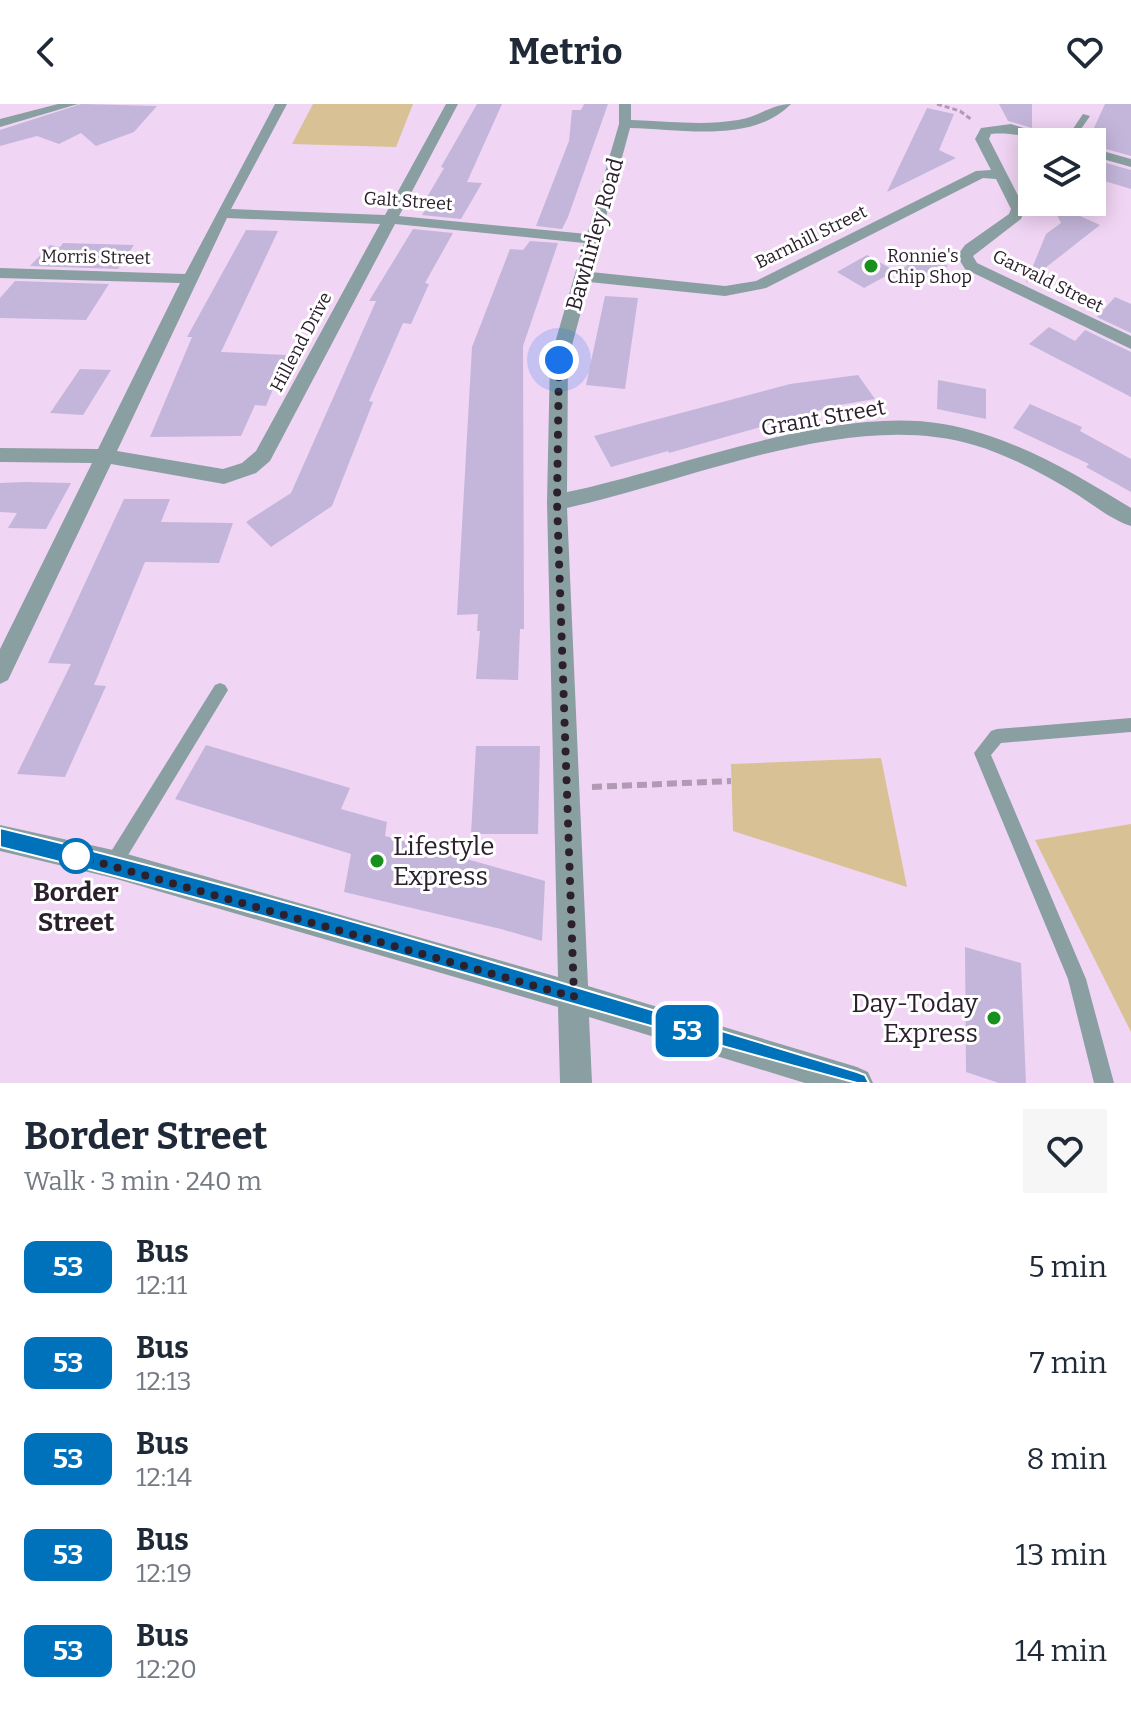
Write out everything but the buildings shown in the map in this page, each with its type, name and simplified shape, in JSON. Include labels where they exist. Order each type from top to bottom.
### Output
[{"type":"street","points":[[0,123],[72,104]]},
{"type":"street","points":[[0,673],[222,213],[281,104]]},
{"type":"street","name":"Hillend Drive","points":[[0,455],[107,456],[224,477],[249,468],[263,456],[452,104]]},
{"type":"street","name":"Bawhirley Road","points":[[576,1083],[557,502],[559,360],[625,124],[625,104]]},
{"type":"street","points":[[625,124],[721,125],[750,122],[766,117],[785,104]]},
{"type":"street","points":[[986,131],[1018,130]]},
{"type":"street","name":"Garvald Street","points":[[986,131],[982,139],[1018,209],[1016,216],[970,248],[965,256],[971,266],[1131,343]]},
{"type":"street","points":[[1106,156],[1131,163]]},
{"type":"street","name":"Barnhill Street","points":[[581,276],[725,291],[760,285],[981,174],[999,175]]},
{"type":"street","name":"Galt Street","points":[[222,213],[391,219],[591,239]]},
{"type":"street","name":"Morris Street","points":[[0,273],[192,279]]},
{"type":"street","name":"Grant Street","points":[[557,502],[818,438],[886,427],[936,430],[1000,446],[1030,459],[1131,518]]},
{"type":"street","points":[[0,838],[113,864],[574,997],[857,1083]]},
{"type":"lane","points":[[1078,128],[1086,116]]},
{"type":"lane","points":[[113,864],[220,690]]},
{"type":"lane","points":[[1104,1083],[1077,979],[982,753],[997,736],[1131,725]]},
{"type":"path","points":[[937,104],[960,111],[986,131]]},
{"type":"path","points":[[567,788],[731,781]]},
{"type":"shaded area","points":[[313,104],[413,104],[396,147],[292,144]]},
{"type":"shaded area","points":[[881,758],[907,887],[733,831],[731,764]]},
{"type":"shaded area","points":[[1131,824],[1131,1032],[1035,840]]},
{"type":"bus line","name":"53","points":[[0,838],[142,872],[857,1083]]},
{"type":"place","name":"Ronnie's Chip Shop","points":[[871,266]]},
{"type":"place","name":"Border Street","points":[[76,856]]},
{"type":"place","name":"Lifestyle Express","points":[[377,861]]},
{"type":"place","name":"Day-Today Express","points":[[994,1018]]},
{"type":"route","points":[[76,856],[574,997],[557,502],[559,360]]}]
